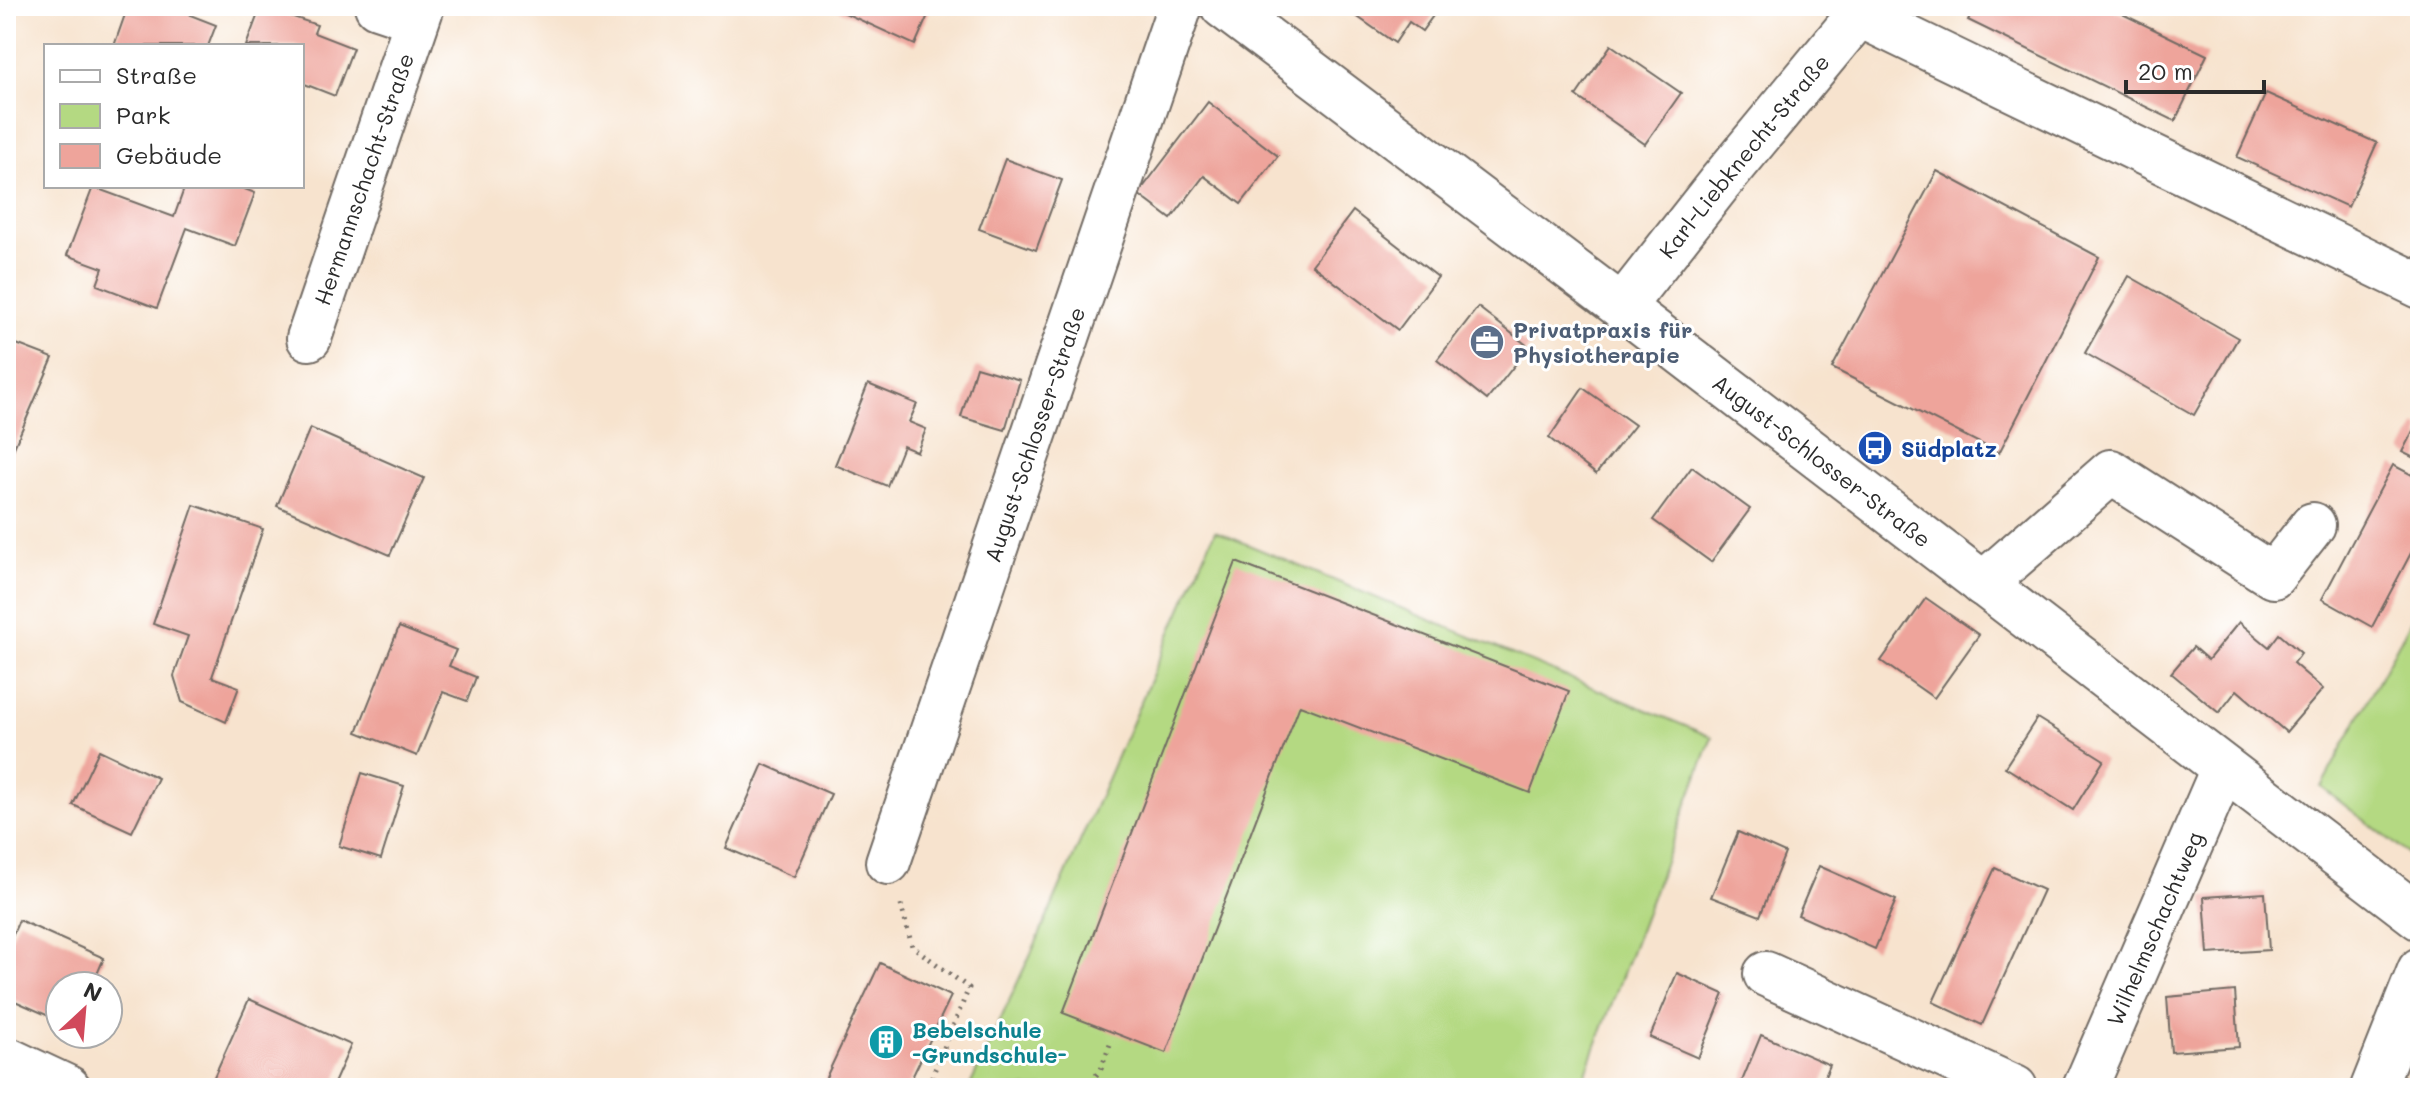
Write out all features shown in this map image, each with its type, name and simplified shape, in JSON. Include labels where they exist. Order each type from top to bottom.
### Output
[{"type":"street","name":"August-Schlosser-Straße","points":[[888,862],[1180,6]]},
{"type":"street","name":"August-Schlosser-Straße","points":[[1223,6],[2420,918]]},
{"type":"street","name":"Hermannschacht-Straße","points":[[309,338],[405,10]]},
{"type":"street","name":"Karl-Liebknecht-Straße","points":[[1622,307],[1708,197],[1863,10]]},
{"type":"street","points":[[1863,10],[2420,286]]},
{"type":"street","points":[[1983,584],[2111,472],[2273,576],[2313,525]]},
{"type":"street","name":"Wilhelmschachtweg","points":[[2085,1088],[2223,769]]},
{"type":"street","points":[[2373,1088],[2420,970]]},
{"type":"street","points":[[1766,974],[2015,1088]]},
{"type":"street","points":[[6,1059],[68,1088]]},
{"type":"path","points":[[888,862],[912,946],[969,988],[927,1088]]},
{"type":"path","points":[[1086,1088],[1101,1069],[1111,1042]]},
{"type":"green space","points":[[1215,531],[1712,737],[1580,1088],[969,1088],[1039,936]]},
{"type":"green space","points":[[2420,604],[2420,863],[2321,787]]},
{"type":"building","points":[[128,6],[193,6],[190,15],[216,25],[209,44],[115,44]]},
{"type":"building","points":[[261,6],[317,25],[314,33],[353,48],[335,96],[304,84],[304,44],[247,44]]},
{"type":"building","points":[[837,6],[932,6],[915,45],[836,9]]},
{"type":"building","points":[[1342,6],[1440,6],[1422,31],[1409,22],[1395,43]]},
{"type":"building","points":[[1975,6],[2106,6],[2207,55],[2175,121],[1968,20]]},
{"type":"building","points":[[1611,45],[1681,93],[1645,144],[1576,96]]},
{"type":"building","points":[[2266,93],[2377,143],[2348,207],[2237,157]]},
{"type":"building","points":[[1208,102],[1278,156],[1241,204],[1204,176],[1171,219],[1138,194]]},
{"type":"building","points":[[1005,159],[1062,180],[1036,250],[979,229]]},
{"type":"building","points":[[1937,171],[2099,257],[1999,453],[1832,368]]},
{"type":"building","points":[[93,188],[174,217],[184,188],[242,188],[255,193],[235,246],[187,228],[157,308],[97,285],[103,268],[67,255]]},
{"type":"building","points":[[1353,211],[1438,277],[1398,330],[1312,265]]},
{"type":"building","points":[[2129,276],[2238,338],[2194,415],[2085,353]]},
{"type":"building","points":[[1478,307],[1529,347],[1487,400],[1437,360]]},
{"type":"building","points":[[6,340],[53,358],[6,466]]},
{"type":"building","points":[[976,367],[1020,380],[1005,430],[961,417]]},
{"type":"building","points":[[868,384],[917,404],[909,422],[926,429],[917,452],[903,446],[887,486],[835,465]]},
{"type":"building","points":[[1583,388],[1635,425],[1596,474],[1549,438]]},
{"type":"building","points":[[2416,425],[2420,428],[2420,461],[2402,452]]},
{"type":"building","points":[[310,428],[424,478],[390,555],[277,506]]},
{"type":"building","points":[[2393,465],[2420,479],[2420,536],[2372,627],[2322,599]]},
{"type":"building","points":[[1692,467],[1750,509],[1711,562],[1653,520]]},
{"type":"building","points":[[194,505],[263,529],[212,677],[239,687],[226,722],[182,702],[174,676],[188,636],[153,624]]},
{"type":"building","points":[[1236,562],[1569,691],[1530,793],[1300,705],[1166,1053],[1063,1013]]},
{"type":"building","points":[[1926,598],[1979,635],[1934,698],[1881,661]]},
{"type":"building","points":[[2239,622],[2269,647],[2279,634],[2301,653],[2293,663],[2323,689],[2286,732],[2237,690],[2219,713],[2171,673],[2193,647],[2208,660]]},
{"type":"building","points":[[399,627],[456,650],[449,666],[476,677],[467,701],[443,692],[417,756],[357,732]]},
{"type":"building","points":[[2037,718],[2104,760],[2073,810],[2005,767]]},
{"type":"building","points":[[99,750],[158,778],[132,832],[73,805]]},
{"type":"building","points":[[763,764],[831,794],[794,877],[726,848]]},
{"type":"building","points":[[362,773],[404,786],[381,859],[339,846]]},
{"type":"building","points":[[1738,832],[1785,853],[1760,916],[1711,897]]},
{"type":"building","points":[[1819,866],[1896,900],[1875,949],[1798,915]]},
{"type":"building","points":[[1995,868],[2043,890],[1982,1025],[1933,1002]]},
{"type":"building","points":[[2265,893],[2269,950],[2208,954],[2204,897]]},
{"type":"building","points":[[19,920],[104,958],[99,970],[44,970],[44,1014],[6,997],[6,950]]},
{"type":"building","name":"Bebelschule -Grundschule-","points":[[880,963],[951,996],[907,1088],[821,1088]]},
{"type":"building","points":[[1677,973],[1724,994],[1698,1058],[1650,1037]]},
{"type":"building","points":[[2235,991],[2239,1047],[2171,1052],[2167,997]]},
{"type":"building","points":[[249,999],[351,1045],[332,1088],[231,1088],[213,1079]]},
{"type":"building","points":[[1761,1035],[1830,1065],[1820,1088],[1756,1088],[1742,1081]]},
{"type":"building","points":[[2195,1083],[2195,1088],[2134,1088],[2134,1084]]},
{"type":"place","name":"Privatpraxis für Physiotherapie","points":[[1487,342]]},
{"type":"place","name":"Südplatz","points":[[1875,448]]},
{"type":"place","name":"Bebelschule -Grundschule-","points":[[886,1042]]}]
